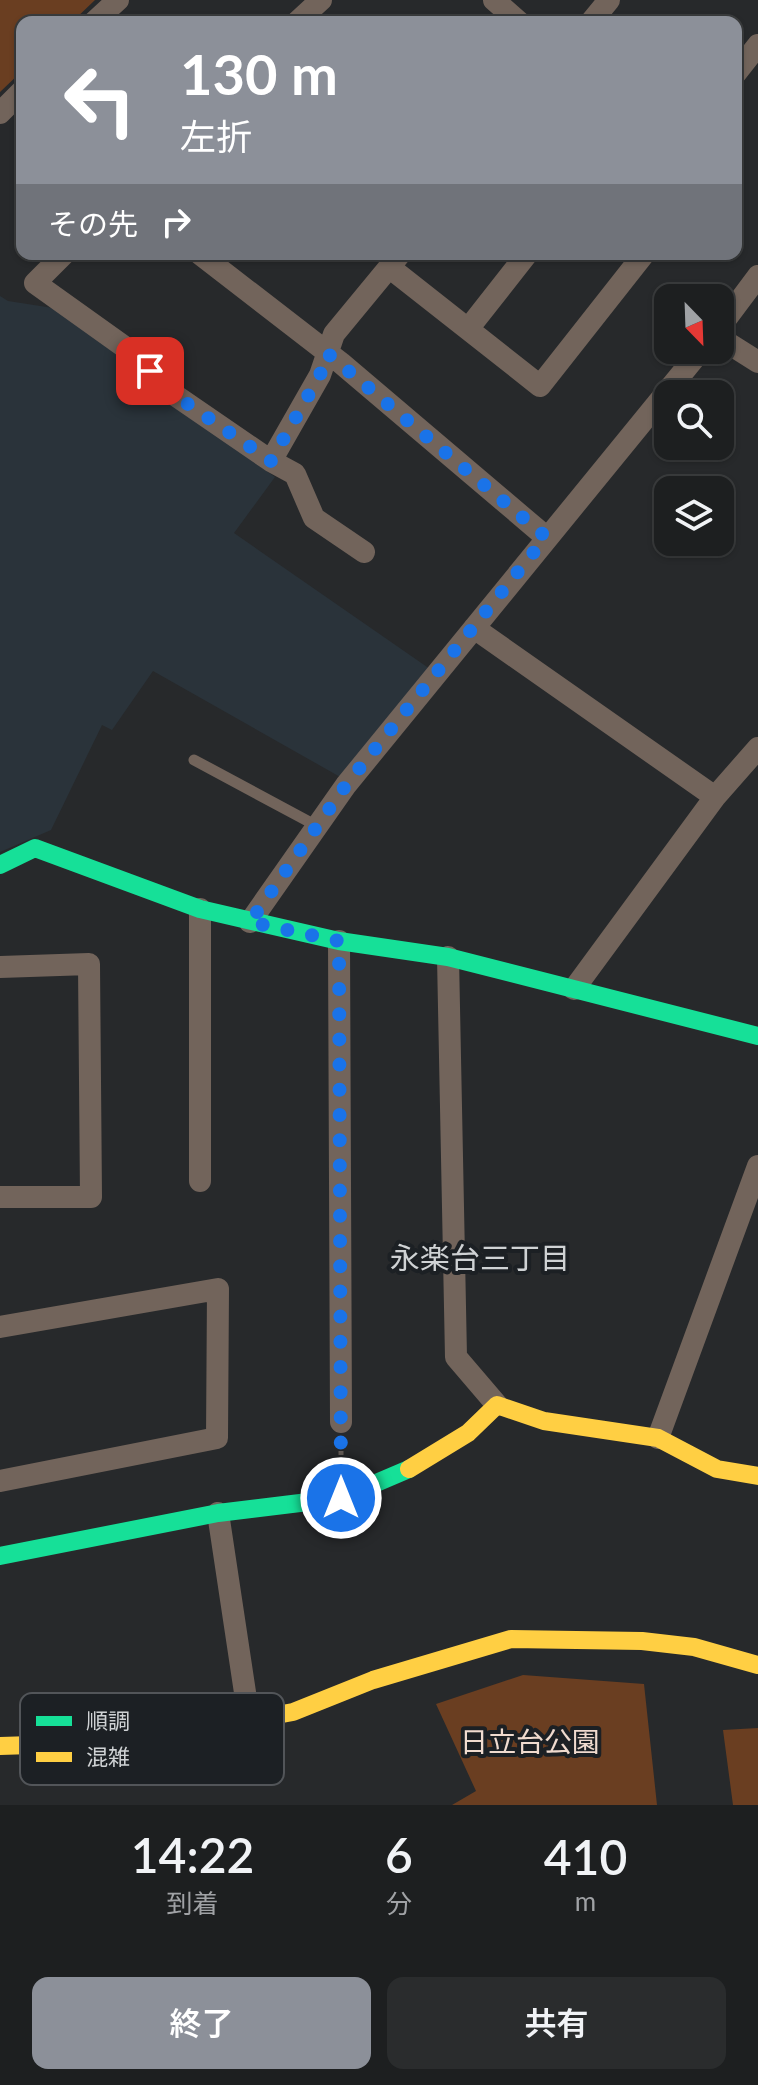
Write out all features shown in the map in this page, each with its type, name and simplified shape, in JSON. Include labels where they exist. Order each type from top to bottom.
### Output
[{"type":"street","points":[[101,16],[118,0]]},
{"type":"street","points":[[494,0],[512,16]]},
{"type":"street","points":[[596,16],[609,0]]},
{"type":"street","points":[[742,65],[758,45]]},
{"type":"street","points":[[0,113],[16,97]]},
{"type":"street","points":[[58,260],[35,283],[133,353],[166,389],[295,474],[314,518],[364,552]]},
{"type":"street","points":[[208,260],[327,353],[546,537]]},
{"type":"street","points":[[271,461],[320,375],[334,334],[394,260],[468,329],[540,386],[639,260]]},
{"type":"street","points":[[468,329],[522,260]]},
{"type":"street","points":[[734,308],[758,276]]},
{"type":"street","points":[[734,347],[758,362]]},
{"type":"street","points":[[250,922],[346,785],[689,364]]},
{"type":"street","points":[[474,628],[715,797]]},
{"type":"street","points":[[574,989],[715,797],[749,775],[758,748]]},
{"type":"street","points":[[0,865],[35,848],[200,909],[339,941],[448,957],[758,1036]]},
{"type":"street","points":[[200,909],[200,1181]]},
{"type":"street","points":[[339,941],[341,1422]]},
{"type":"street","points":[[448,957],[456,1357],[497,1405],[544,1421],[658,1438],[717,1469],[758,1476]]},
{"type":"street","points":[[0,967],[89,964],[91,1197],[0,1197]]},
{"type":"street","points":[[658,1438],[758,1166]]},
{"type":"street","points":[[0,1327],[218,1289],[217,1438],[0,1481]]},
{"type":"street","points":[[0,1556],[218,1513],[341,1498],[402,1473],[468,1433],[497,1405]]},
{"type":"street","points":[[218,1513],[245,1693]]},
{"type":"street","points":[[284,1713],[373,1680],[511,1639],[642,1641],[694,1647],[758,1665]]},
{"type":"street","points":[[0,1746],[20,1745]]},
{"type":"lane","points":[[194,760],[317,826]]},
{"type":"path","points":[[341,1422],[341,1498]]},
{"type":"shaded area","points":[[0,296],[8,301],[53,308],[129,363],[159,395],[275,477],[234,533],[430,669],[342,778],[153,671],[112,730],[102,725],[51,830],[0,852]]},
{"type":"green space","points":[[0,0],[95,0],[78,16],[16,16],[16,77],[0,92]]},
{"type":"green space","name":"日立台公園","points":[[523,1675],[644,1684],[657,1805],[452,1805],[476,1791],[436,1704]]},
{"type":"green space","points":[[758,1728],[758,1805],[733,1805],[723,1730]]},
{"type":"traffic: fast","points":[[0,865],[35,848],[200,909],[339,941],[448,957],[758,1036]]},
{"type":"traffic: fast","points":[[0,1556],[218,1513],[341,1498],[409,1469]]},
{"type":"traffic: slow","points":[[409,1469],[468,1433],[497,1405],[544,1421],[658,1438],[717,1469],[758,1476]]},
{"type":"traffic: slow","points":[[284,1714],[373,1680],[511,1639],[642,1641],[694,1647],[758,1665]]},
{"type":"traffic: slow","points":[[0,1746],[20,1745]]},
{"type":"district","name":"永楽台三丁目","points":[[480,1257]]},
{"type":"route","points":[[150,371],[166,389],[271,461],[320,375],[327,353],[546,537],[346,785],[250,922],[339,941],[341,1498]]}]
